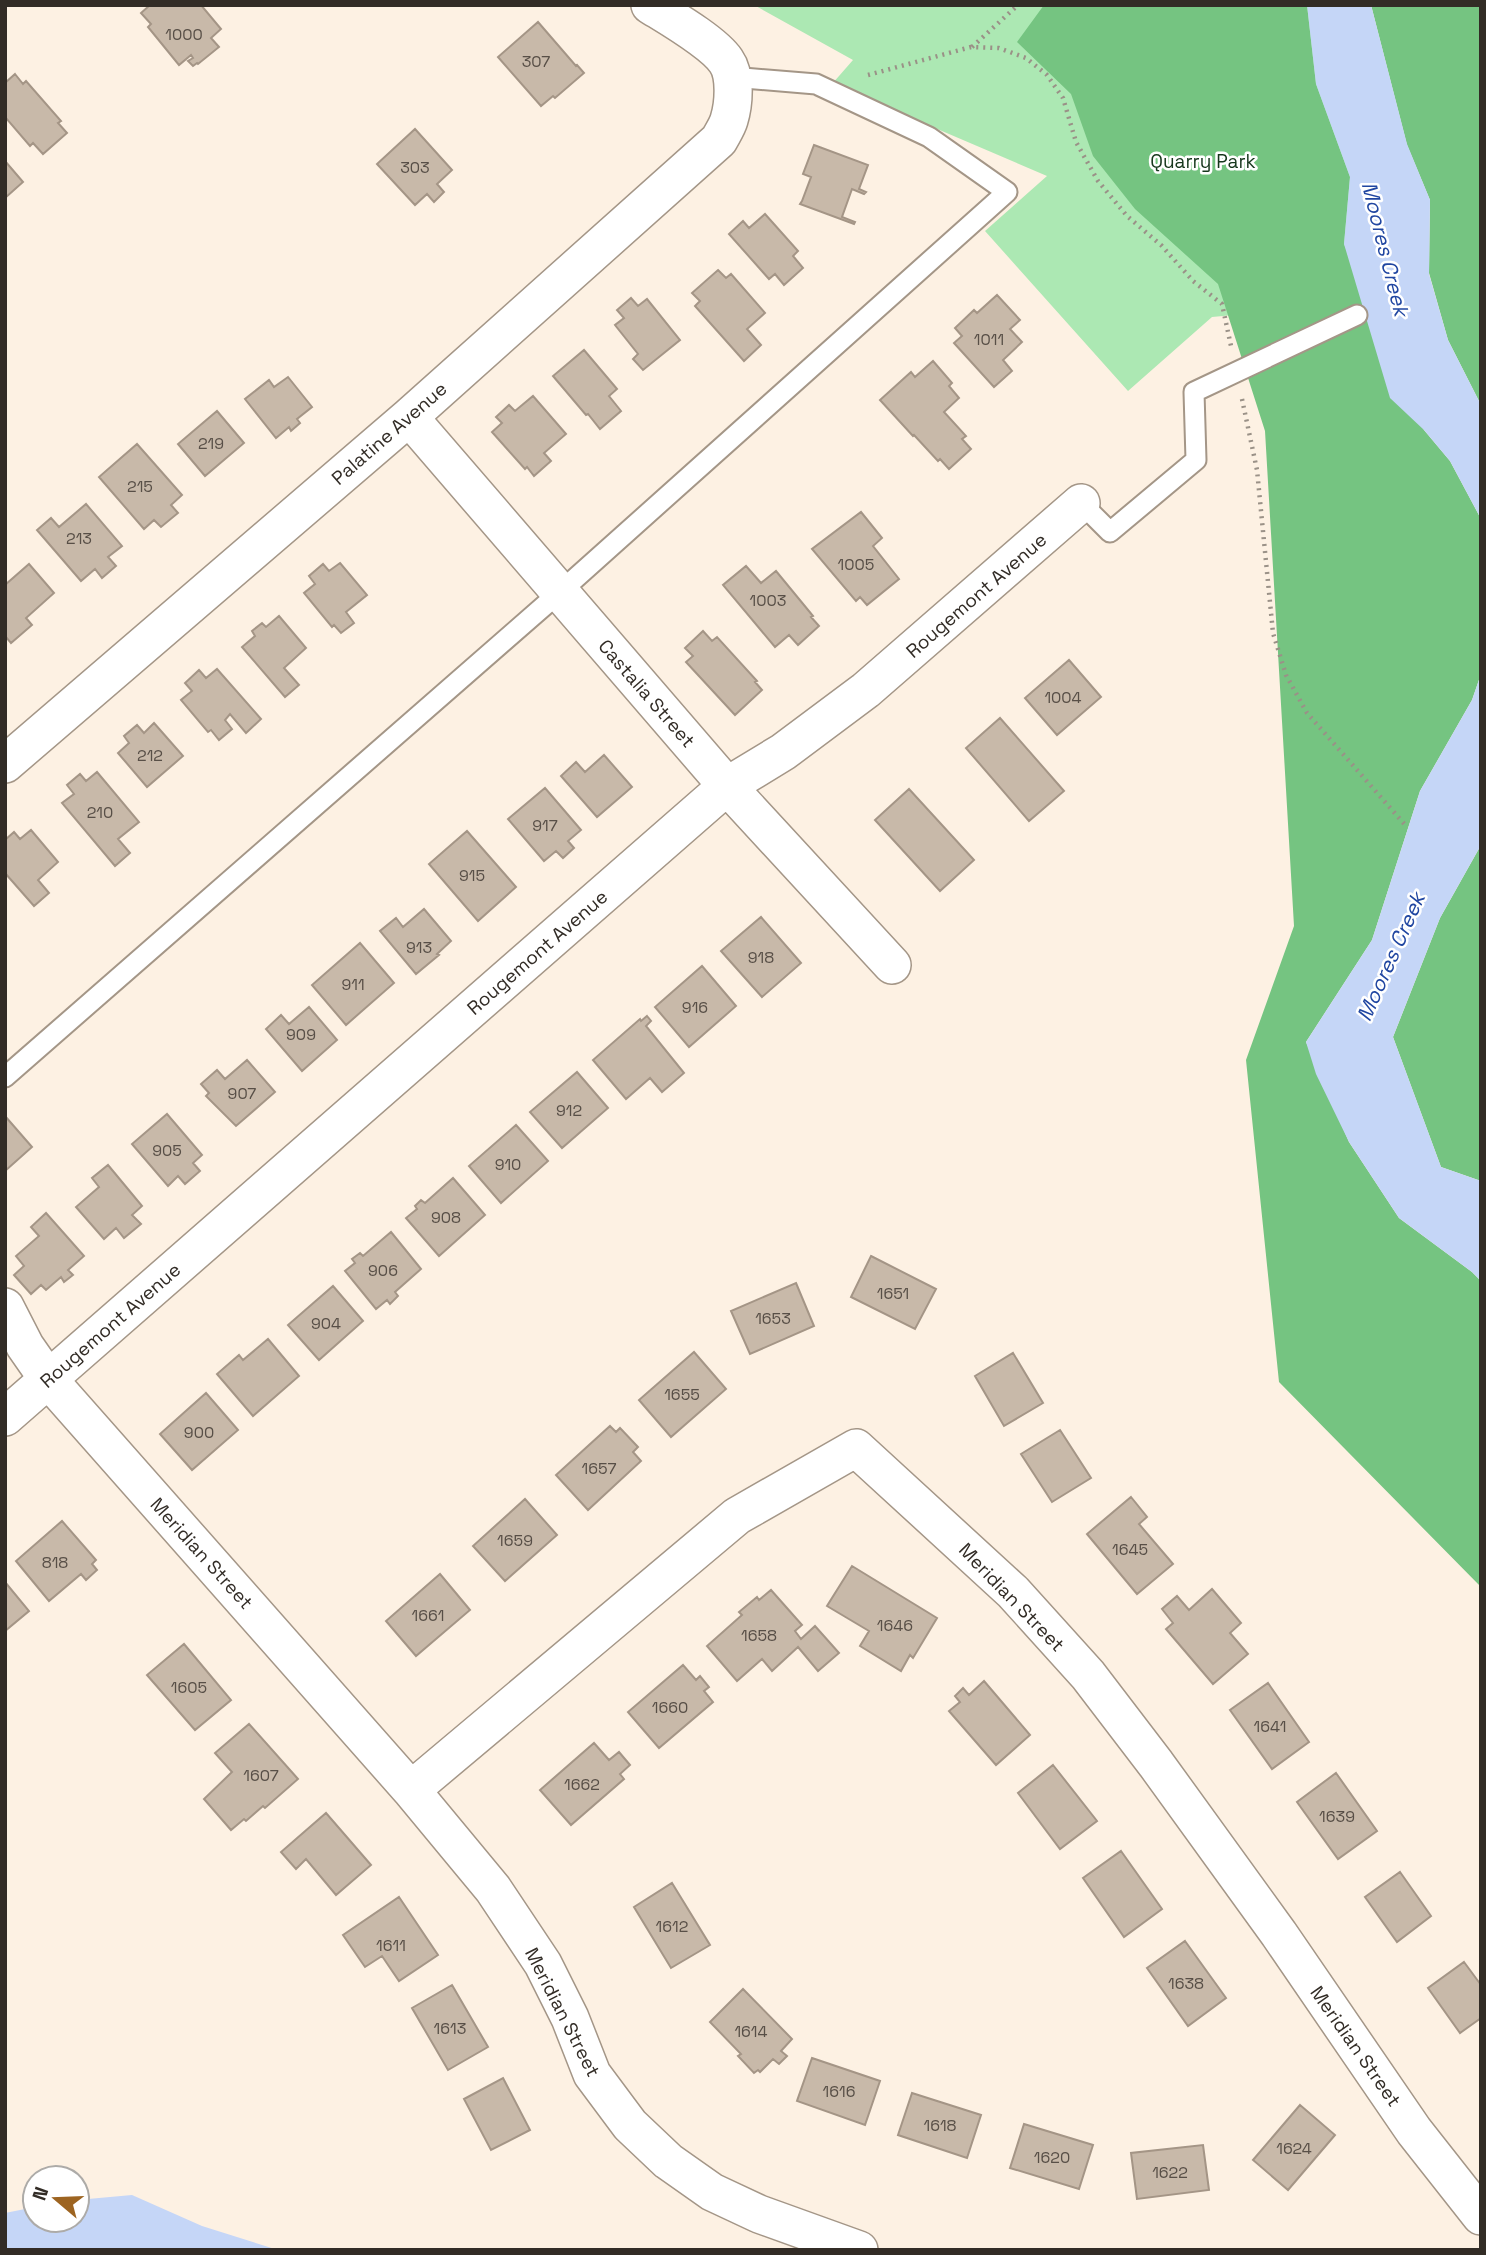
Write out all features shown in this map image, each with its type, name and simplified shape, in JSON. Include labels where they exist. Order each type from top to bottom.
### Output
[{"type":"street","points":[[650,5],[710,46],[727,61],[732,77]]},
{"type":"street","name":"Palatine Avenue","points":[[5,764],[409,417],[719,140],[729,121],[732,77]]},
{"type":"street","name":"Castalia Street","points":[[409,417],[727,786],[892,965]]},
{"type":"street","name":"Rougemont Avenue","points":[[5,1417],[727,786],[783,752],[866,690],[1081,503]]},
{"type":"street","name":"Meridian Street","points":[[5,1307],[25,1346],[48,1379],[411,1790],[493,1889],[543,1964],[570,2018],[592,2074],[630,2125],[668,2161],[712,2192],[759,2214],[859,2250]]},
{"type":"street","name":"Meridian Street","points":[[411,1790],[737,1516],[856,1448],[1013,1592],[1088,1675],[1279,1934],[1414,2131],[1481,2216]]},
{"type":"lane","points":[[5,1077],[560,592],[1007,192],[929,137],[816,84],[732,77]]},
{"type":"lane","points":[[1081,503],[1110,532],[1196,460],[1194,393],[1357,315]]},
{"type":"path","points":[[816,84],[876,74],[971,47],[1018,5]]},
{"type":"green space","name":"Quarry Park","points":[[754,5],[1333,5],[1389,301],[1212,317],[1128,391],[985,231],[1047,176],[832,84],[853,60]]},
{"type":"green space","points":[[1044,5],[1307,5],[1316,84],[1350,177],[1344,244],[1424,430],[1450,461],[1481,519],[1481,674],[1472,700],[1420,791],[1372,940],[1306,1042],[1349,1142],[1399,1218],[1481,1281],[1481,1587],[1279,1382],[1246,1060],[1294,926],[1265,431],[1218,284],[1135,209],[1093,156],[1071,94],[1017,42]]},
{"type":"green space","points":[[1371,5],[1481,5],[1481,405],[1448,340],[1429,273],[1430,200],[1407,145]]},
{"type":"green space","points":[[1481,845],[1481,1181],[1441,1167],[1393,1037],[1440,918]]},
{"type":"water","name":"Moores Creek","points":[[1307,5],[1371,5],[1407,144],[1430,200],[1429,274],[1448,340],[1481,405],[1481,519],[1450,461],[1424,430],[1390,398],[1344,244],[1350,177],[1316,84]]},
{"type":"water","name":"Moores Creek","points":[[1481,674],[1481,845],[1440,918],[1393,1037],[1441,1167],[1481,1181],[1481,1281],[1399,1218],[1349,1142],[1316,1074],[1306,1042],[1372,940],[1420,791],[1472,700]]},
{"type":"water","points":[[132,2195],[202,2226],[278,2250],[5,2250],[5,2213],[21,2210],[21,2234],[91,2234],[91,2199]]},
{"type":"building","points":[[150,5],[201,5],[221,29],[211,38],[219,47],[198,64],[193,66],[188,61],[193,58],[191,55],[179,65],[148,27],[151,24],[141,13]]},
{"type":"building","points":[[538,22],[584,73],[555,98],[553,96],[541,106],[498,57]]},
{"type":"building","points":[[15,74],[23,84],[26,81],[61,121],[58,123],[67,133],[43,154],[33,143],[30,146],[5,117],[5,83]]},
{"type":"building","points":[[415,129],[452,170],[437,184],[444,192],[434,202],[427,194],[415,205],[377,164]]},
{"type":"building","points":[[814,145],[868,165],[859,189],[866,192],[864,194],[852,189],[842,217],[855,222],[854,224],[800,204],[811,177],[803,174]]},
{"type":"building","points":[[5,161],[23,182],[5,198]]},
{"type":"building","points":[[765,214],[798,251],[793,256],[803,268],[784,285],[775,274],[769,279],[729,234],[743,221],[749,228]]},
{"type":"building","points":[[718,270],[726,278],[731,274],[765,313],[747,329],[761,345],[744,361],[695,306],[700,301],[692,293]]},
{"type":"building","points":[[997,295],[1020,320],[1010,329],[1022,342],[1003,360],[1012,371],[994,387],[954,343],[962,336],[955,328],[974,310],[977,313]]},
{"type":"building","points":[[631,298],[638,306],[647,299],[680,340],[643,370],[633,359],[638,354],[615,325],[624,318],[617,310]]},
{"type":"building","points":[[584,350],[617,389],[609,396],[621,411],[600,429],[553,376]]},
{"type":"building","points":[[933,361],[952,383],[949,386],[959,398],[944,412],[966,436],[962,439],[971,449],[949,469],[913,436],[880,400],[911,372],[915,377]]},
{"type":"building","points":[[288,377],[312,407],[297,419],[300,423],[291,431],[289,427],[276,438],[245,399],[269,380],[274,387]]},
{"type":"building","points":[[533,396],[566,434],[544,453],[551,461],[534,476],[492,432],[502,423],[496,417],[509,405],[515,411]]},
{"type":"building","points":[[217,411],[244,443],[205,476],[178,444]]},
{"type":"building","points":[[137,444],[182,495],[171,505],[178,513],[161,527],[154,520],[144,529],[99,477]]},
{"type":"building","points":[[86,504],[122,546],[108,557],[116,566],[102,578],[95,569],[81,581],[37,530],[51,518],[59,527]]},
{"type":"building","points":[[861,512],[882,538],[873,546],[899,579],[867,605],[860,597],[856,601],[812,549]]},
{"type":"building","points":[[340,563],[367,595],[346,612],[354,623],[341,633],[334,625],[332,627],[304,593],[315,584],[309,576],[323,564],[329,571]]},
{"type":"building","points":[[29,564],[54,593],[26,618],[32,625],[11,643],[5,636],[5,585]]},
{"type":"building","points":[[746,566],[761,583],[776,571],[813,616],[811,617],[819,626],[798,645],[789,635],[775,647],[723,585]]},
{"type":"building","points":[[279,616],[306,648],[284,668],[299,685],[285,697],[242,647],[255,636],[252,631],[262,623],[266,627]]},
{"type":"building","points":[[703,631],[712,641],[717,637],[762,690],[735,715],[686,662],[693,656],[685,648]]},
{"type":"building","points":[[1069,660],[1101,697],[1057,735],[1025,698]]},
{"type":"building","points":[[217,669],[261,719],[246,733],[230,714],[225,720],[232,729],[219,740],[211,730],[208,732],[181,700],[192,691],[185,683],[199,670],[206,678]]},
{"type":"building","points":[[1000,718],[1064,791],[1029,821],[966,748]]},
{"type":"building","points":[[154,723],[183,756],[147,787],[118,753],[129,743],[124,736],[137,725],[144,733]]},
{"type":"building","points":[[604,755],[632,787],[597,817],[561,776],[576,762],[585,772]]},
{"type":"building","points":[[97,772],[139,822],[118,839],[130,853],[115,866],[62,803],[74,794],[67,785],[80,774],[86,781]]},
{"type":"building","points":[[545,788],[581,830],[568,841],[574,848],[563,858],[556,851],[544,861],[508,819]]},
{"type":"building","points":[[909,789],[974,860],[940,891],[875,820]]},
{"type":"building","points":[[31,830],[58,862],[38,880],[49,893],[34,906],[5,873],[5,840],[14,832],[20,839]]},
{"type":"building","points":[[467,831],[516,887],[478,921],[429,864]]},
{"type":"building","points":[[424,909],[451,941],[416,974],[380,931],[396,918],[403,927]]},
{"type":"building","points":[[761,917],[801,963],[762,997],[721,951]]},
{"type":"building","points":[[360,943],[394,983],[346,1025],[312,985]]},
{"type":"building","points":[[702,966],[736,1006],[689,1047],[655,1007]]},
{"type":"building","points":[[309,1007],[337,1040],[302,1071],[266,1029],[281,1015],[289,1024]]},
{"type":"building","points":[[647,1016],[651,1021],[646,1026],[684,1073],[662,1092],[650,1078],[626,1099],[593,1060]]},
{"type":"building","points":[[247,1060],[275,1092],[236,1126],[206,1096],[209,1093],[201,1084],[217,1070],[225,1079]]},
{"type":"building","points":[[577,1072],[608,1108],[562,1148],[530,1112]]},
{"type":"building","points":[[167,1114],[202,1155],[193,1163],[200,1171],[185,1184],[178,1176],[168,1186],[132,1144]]},
{"type":"building","points":[[5,1116],[32,1147],[5,1171]]},
{"type":"building","points":[[516,1125],[548,1161],[501,1203],[469,1166]]},
{"type":"building","points":[[108,1165],[142,1206],[132,1215],[141,1224],[124,1238],[116,1228],[104,1239],[76,1207],[99,1187],[92,1178]]},
{"type":"building","points":[[453,1178],[485,1215],[439,1256],[406,1218],[417,1209],[415,1206],[421,1200],[425,1203]]},
{"type":"building","points":[[46,1213],[84,1256],[68,1270],[73,1275],[64,1282],[61,1277],[46,1290],[41,1285],[31,1294],[14,1275],[24,1266],[16,1256],[39,1236],[31,1227]]},
{"type":"building","points":[[391,1232],[421,1269],[395,1292],[398,1296],[390,1304],[387,1300],[376,1309],[345,1271],[355,1263],[352,1259],[360,1253],[363,1256]]},
{"type":"building","points":[[871,1256],[936,1289],[915,1329],[851,1297]]},
{"type":"building","points":[[796,1283],[814,1326],[750,1354],[731,1311]]},
{"type":"building","points":[[333,1286],[363,1321],[319,1360],[288,1325]]},
{"type":"building","points":[[268,1339],[299,1376],[253,1416],[217,1374],[239,1355],[243,1360]]},
{"type":"building","points":[[694,1352],[726,1389],[671,1437],[639,1400]]},
{"type":"building","points":[[1013,1353],[1043,1403],[1004,1426],[975,1376]]},
{"type":"building","points":[[206,1393],[238,1430],[192,1470],[160,1434]]},
{"type":"building","points":[[610,1426],[616,1432],[620,1428],[638,1447],[633,1452],[641,1461],[588,1510],[556,1475]]},
{"type":"building","points":[[1060,1430],[1091,1478],[1052,1502],[1021,1454]]},
{"type":"building","points":[[1131,1497],[1147,1517],[1139,1524],[1173,1564],[1137,1594],[1087,1534]]},
{"type":"building","points":[[525,1499],[557,1535],[505,1581],[473,1546]]},
{"type":"building","points":[[62,1521],[96,1560],[92,1564],[97,1570],[86,1580],[81,1574],[49,1601],[16,1561]]},
{"type":"building","points":[[852,1566],[937,1618],[913,1658],[910,1655],[901,1671],[860,1646],[869,1631],[827,1606]]},
{"type":"building","points":[[440,1574],[470,1610],[416,1656],[386,1621]]},
{"type":"building","points":[[5,1582],[29,1611],[5,1631]]},
{"type":"building","points":[[1212,1589],[1241,1623],[1230,1633],[1248,1654],[1213,1684],[1166,1629],[1173,1623],[1162,1609],[1177,1596],[1189,1610]]},
{"type":"building","points":[[771,1590],[802,1625],[795,1631],[801,1639],[815,1626],[839,1653],[818,1671],[798,1647],[772,1671],[762,1659],[737,1681],[707,1646],[742,1615],[739,1612],[757,1597],[759,1600]]},
{"type":"building","points":[[184,1644],[231,1700],[195,1730],[147,1675]]},
{"type":"building","points":[[683,1665],[696,1680],[700,1676],[709,1687],[704,1691],[713,1702],[659,1748],[628,1712]]},
{"type":"building","points":[[984,1681],[1030,1735],[996,1765],[949,1711],[960,1702],[955,1696],[963,1688],[969,1695]]},
{"type":"building","points":[[1268,1683],[1309,1742],[1272,1769],[1230,1710]]},
{"type":"building","points":[[249,1724],[298,1779],[265,1808],[263,1806],[231,1830],[204,1799],[232,1772],[215,1753]]},
{"type":"building","points":[[594,1743],[609,1760],[619,1752],[630,1765],[620,1774],[624,1779],[571,1825],[540,1790]]},
{"type":"building","points":[[1053,1765],[1097,1821],[1060,1849],[1018,1793]]},
{"type":"building","points":[[1336,1773],[1377,1831],[1338,1859],[1297,1802]]},
{"type":"building","points":[[326,1813],[371,1865],[336,1895],[306,1859],[296,1869],[281,1852]]},
{"type":"building","points":[[1121,1851],[1162,1909],[1124,1937],[1083,1878]]},
{"type":"building","points":[[1400,1872],[1431,1916],[1397,1942],[1365,1897]]},
{"type":"building","points":[[672,1883],[710,1945],[671,1968],[634,1907]]},
{"type":"building","points":[[399,1897],[438,1955],[399,1981],[382,1956],[365,1967],[343,1935]]},
{"type":"building","points":[[1185,1941],[1226,1998],[1188,2026],[1147,1968]]},
{"type":"building","points":[[1464,1962],[1481,1985],[1481,2018],[1460,2033],[1428,1988]]},
{"type":"building","points":[[452,1985],[488,2047],[448,2070],[412,2008]]},
{"type":"building","points":[[743,1989],[792,2039],[781,2051],[787,2056],[779,2064],[773,2059],[760,2072],[758,2070],[754,2073],[738,2056],[741,2054],[710,2022]]},
{"type":"building","points":[[812,2058],[880,2081],[865,2125],[797,2101]]},
{"type":"building","points":[[503,2078],[530,2130],[491,2150],[464,2099]]},
{"type":"building","points":[[912,2093],[981,2115],[967,2158],[898,2135]]},
{"type":"building","points":[[1300,2105],[1335,2135],[1288,2190],[1253,2160]]},
{"type":"building","points":[[1024,2124],[1093,2145],[1079,2189],[1010,2168]]},
{"type":"building","points":[[1203,2145],[1209,2190],[1137,2199],[1131,2153]]}]
